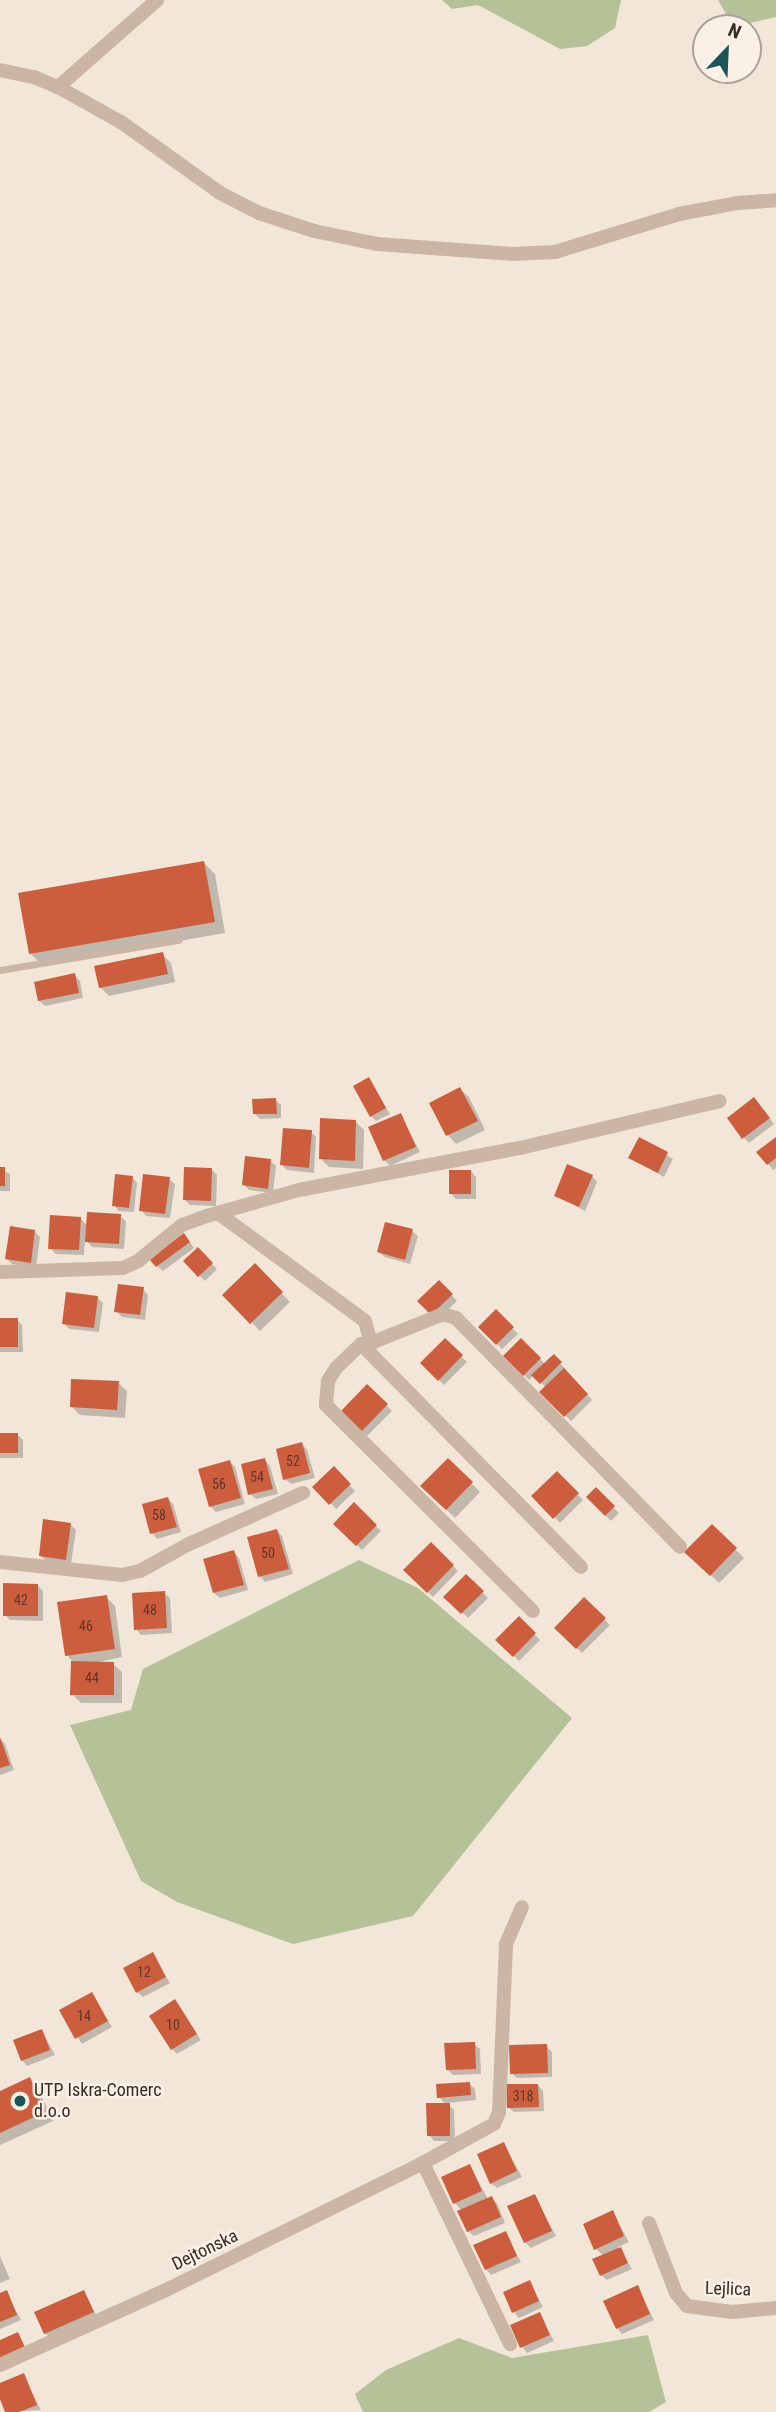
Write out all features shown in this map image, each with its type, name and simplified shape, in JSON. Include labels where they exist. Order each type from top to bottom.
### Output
[{"type":"street","points":[[58,87],[157,0]]},
{"type":"street","points":[[0,70],[34,77],[58,87],[121,122],[220,193],[260,213],[314,231],[377,244],[512,254],[555,252],[680,214],[737,203],[776,200]]},
{"type":"street","points":[[0,1272],[123,1268],[138,1261],[182,1226],[299,1190],[520,1148],[720,1101]]},
{"type":"street","points":[[218,1213],[365,1321],[369,1326],[366,1343]]},
{"type":"street","points":[[533,1611],[326,1405],[328,1381],[336,1368],[366,1343],[443,1314],[456,1318],[680,1547]]},
{"type":"street","points":[[366,1343],[581,1567]]},
{"type":"street","points":[[0,1562],[122,1575],[140,1571],[189,1544],[303,1493]]},
{"type":"street","name":"Dejtonska","points":[[0,2365],[164,2291],[423,2163],[494,2124],[497,2118],[506,1944],[522,1907]]},
{"type":"street","points":[[423,2163],[510,2344]]},
{"type":"street","name":"Lejlica","points":[[649,2223],[676,2293],[687,2306],[732,2312],[776,2308]]},
{"type":"lane","points":[[0,971],[178,940]]},
{"type":"green space","points":[[442,0],[621,0],[615,28],[587,46],[560,49],[478,5],[452,9]]},
{"type":"green space","points":[[718,0],[776,0],[776,17],[762,20],[762,14],[726,14]]},
{"type":"green space","points":[[359,1560],[418,1588],[572,1718],[413,1916],[293,1944],[177,1902],[141,1881],[70,1725],[131,1710],[143,1669]]},
{"type":"green space","points":[[648,2335],[666,2402],[649,2412],[363,2412],[355,2394],[386,2370],[459,2338],[512,2358]]},
{"type":"building","points":[[204,861],[215,922],[29,954],[18,893]]},
{"type":"building","points":[[163,952],[168,974],[99,988],[94,966]]},
{"type":"building","points":[[75,973],[79,993],[38,1001],[34,982]]},
{"type":"building","points":[[369,1077],[386,1108],[370,1117],[353,1086]]},
{"type":"building","points":[[460,1087],[478,1121],[446,1136],[429,1103]]},
{"type":"building","points":[[754,1097],[770,1118],[742,1139],[727,1118]]},
{"type":"building","points":[[276,1098],[277,1114],[253,1114],[252,1099]]},
{"type":"building","points":[[401,1113],[416,1147],[383,1161],[368,1127]]},
{"type":"building","points":[[320,1118],[356,1120],[355,1161],[319,1159]]},
{"type":"building","points":[[283,1128],[312,1130],[309,1168],[280,1165]]},
{"type":"building","points":[[639,1137],[668,1152],[658,1173],[628,1158]]},
{"type":"building","points":[[776,1137],[776,1158],[767,1165],[756,1152]]},
{"type":"building","points":[[245,1156],[271,1159],[268,1189],[242,1185]]},
{"type":"building","points":[[567,1164],[593,1175],[579,1207],[554,1196]]},
{"type":"building","points":[[0,1167],[5,1167],[5,1186],[0,1186]]},
{"type":"building","points":[[184,1167],[212,1168],[211,1201],[183,1200]]},
{"type":"building","points":[[449,1170],[471,1170],[471,1194],[449,1194]]},
{"type":"building","points":[[115,1174],[133,1176],[129,1208],[112,1206]]},
{"type":"building","points":[[143,1174],[170,1177],[165,1214],[139,1211]]},
{"type":"building","points":[[87,1212],[121,1214],[119,1244],[85,1242]]},
{"type":"building","points":[[50,1215],[81,1217],[79,1250],[48,1249]]},
{"type":"building","points":[[385,1222],[413,1229],[405,1260],[377,1252]]},
{"type":"building","points":[[10,1226],[35,1230],[31,1263],[5,1259]]},
{"type":"building","points":[[184,1233],[190,1242],[156,1267],[149,1259]]},
{"type":"building","points":[[198,1247],[213,1263],[198,1277],[183,1261]]},
{"type":"building","points":[[255,1263],[283,1292],[250,1324],[222,1295]]},
{"type":"building","points":[[439,1280],[453,1294],[431,1315],[417,1301]]},
{"type":"building","points":[[118,1284],[144,1287],[140,1315],[114,1312]]},
{"type":"building","points":[[66,1292],[98,1296],[94,1328],[62,1324]]},
{"type":"building","points":[[496,1309],[514,1327],[496,1345],[478,1327]]},
{"type":"building","points":[[0,1318],[18,1318],[18,1347],[0,1347]]},
{"type":"building","points":[[445,1338],[463,1355],[438,1381],[420,1363]]},
{"type":"building","points":[[521,1338],[541,1358],[523,1376],[503,1356]]},
{"type":"building","points":[[554,1354],[562,1362],[540,1384],[531,1375]]},
{"type":"building","points":[[564,1368],[588,1394],[564,1417],[539,1392]]},
{"type":"building","points":[[71,1379],[119,1381],[117,1410],[70,1407]]},
{"type":"building","points":[[367,1384],[388,1404],[361,1432],[340,1412]]},
{"type":"building","points":[[0,1433],[18,1433],[18,1453],[0,1453]]},
{"type":"building","points":[[302,1442],[310,1473],[283,1480],[276,1449]]},
{"type":"building","points":[[265,1458],[273,1489],[248,1495],[241,1464]]},
{"type":"building","points":[[448,1458],[473,1482],[446,1510],[420,1486]]},
{"type":"building","points":[[230,1460],[241,1498],[209,1507],[198,1469]]},
{"type":"building","points":[[334,1466],[351,1484],[329,1505],[312,1487]]},
{"type":"building","points":[[557,1471],[579,1493],[553,1519],[531,1496]]},
{"type":"building","points":[[596,1487],[615,1506],[605,1516],[586,1497]]},
{"type":"building","points":[[168,1497],[177,1527],[150,1534],[142,1504]]},
{"type":"building","points":[[354,1502],[377,1525],[356,1546],[333,1524]]},
{"type":"building","points":[[43,1519],[71,1523],[66,1560],[39,1556]]},
{"type":"building","points":[[712,1524],[737,1548],[710,1576],[684,1552]]},
{"type":"building","points":[[277,1529],[289,1569],[258,1577],[247,1537]]},
{"type":"building","points":[[431,1542],[454,1565],[427,1593],[403,1570]]},
{"type":"building","points":[[234,1550],[244,1585],[213,1593],[203,1559]]},
{"type":"building","points":[[466,1574],[484,1591],[461,1614],[443,1597]]},
{"type":"building","points":[[3,1583],[38,1584],[38,1616],[3,1616]]},
{"type":"building","points":[[165,1591],[167,1628],[134,1630],[132,1593]]},
{"type":"building","points":[[107,1595],[115,1649],[65,1656],[57,1602]]},
{"type":"building","points":[[584,1597],[606,1618],[576,1649],[554,1628]]},
{"type":"building","points":[[519,1616],[536,1633],[513,1657],[495,1640]]},
{"type":"building","points":[[71,1661],[114,1662],[114,1695],[70,1695]]},
{"type":"building","points":[[0,1737],[10,1765],[0,1768]]},
{"type":"building","points":[[153,1952],[166,1977],[136,1993],[123,1968]]},
{"type":"building","points":[[92,1992],[108,2021],[75,2039],[59,2010]]},
{"type":"building","points":[[175,1999],[197,2034],[171,2050],[149,2016]]},
{"type":"building","points":[[42,2029],[50,2050],[21,2061],[13,2040]]},
{"type":"building","points":[[475,2042],[476,2069],[446,2070],[444,2043]]},
{"type":"building","points":[[547,2044],[548,2073],[510,2074],[509,2045]]},
{"type":"building","name":"UTP Iskra-Comerc d.o.o","points":[[30,2077],[45,2112],[0,2133],[0,2091]]},
{"type":"building","points":[[470,2082],[471,2095],[437,2098],[436,2084]]},
{"type":"building","points":[[506,2084],[538,2084],[539,2107],[507,2108]]},
{"type":"building","points":[[426,2103],[450,2103],[450,2136],[427,2136]]},
{"type":"building","points":[[504,2142],[517,2171],[490,2184],[477,2154]]},
{"type":"building","points":[[470,2164],[482,2191],[453,2204],[441,2177]]},
{"type":"building","points":[[535,2194],[552,2231],[524,2243],[507,2206]]},
{"type":"building","points":[[492,2196],[501,2217],[467,2232],[457,2211]]},
{"type":"building","points":[[613,2210],[624,2236],[594,2250],[583,2224]]},
{"type":"building","points":[[506,2231],[517,2256],[485,2270],[473,2245]]},
{"type":"building","points":[[621,2247],[628,2263],[600,2276],[592,2259]]},
{"type":"building","points":[[530,2280],[539,2301],[512,2313],[503,2292]]},
{"type":"building","points":[[638,2285],[650,2314],[616,2329],[603,2301]]},
{"type":"building","points":[[7,2290],[17,2315],[0,2322],[0,2293]]},
{"type":"building","points":[[84,2290],[94,2312],[44,2334],[34,2312]]},
{"type":"building","points":[[540,2312],[550,2335],[520,2348],[510,2325]]},
{"type":"building","points":[[18,2332],[27,2352],[0,2363],[0,2340]]},
{"type":"building","points":[[24,2373],[37,2405],[19,2412],[5,2412],[0,2399],[0,2383]]},
{"type":"place","name":"UTP Iskra-Comerc d.o.o","points":[[20,2101]]}]
